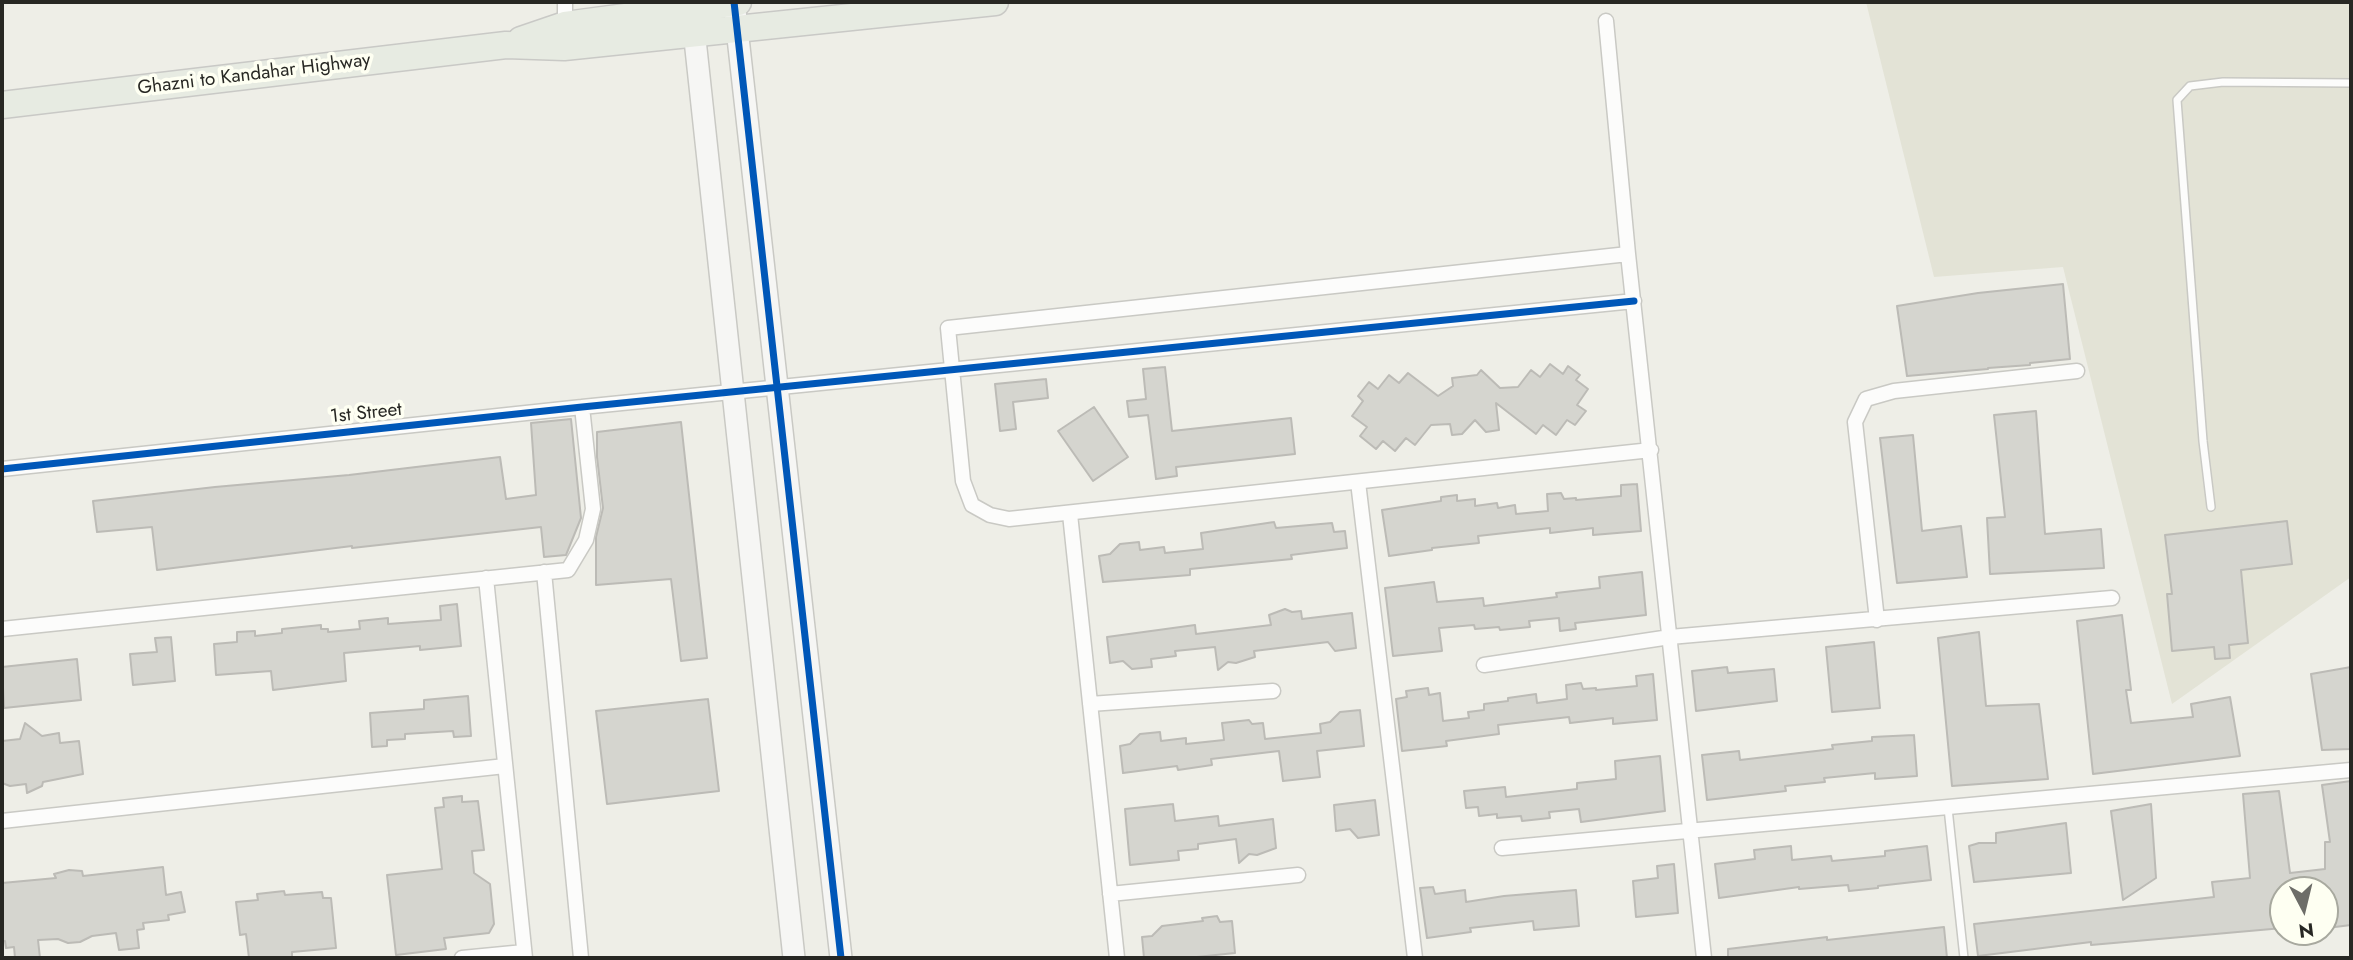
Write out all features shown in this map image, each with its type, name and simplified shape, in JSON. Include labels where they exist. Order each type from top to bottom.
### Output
[{"type":"highway","name":"Ghazni to Kandahar Highway","points":[[692,21],[736,2]]},
{"type":"highway","name":"Ghazni to Kandahar Highway","points":[[2,105],[506,45],[565,25],[692,21],[738,29],[995,2]]},
{"type":"street","points":[[736,2],[841,958]]},
{"type":"street","points":[[692,21],[794,958]]},
{"type":"street","points":[[1606,21],[1628,254],[1704,958]]},
{"type":"street","points":[[1628,254],[948,328],[963,481],[972,505],[990,515],[1009,519],[1651,450]]},
{"type":"street","name":"1st Street","points":[[2,469],[582,407],[952,372],[1634,301]]},
{"type":"street","points":[[1877,620],[1855,422],[1866,398],[1894,391],[2077,371]]},
{"type":"street","points":[[2,629],[568,569],[586,540],[593,509],[582,407]]},
{"type":"street","points":[[1358,482],[1415,958]]},
{"type":"street","points":[[1070,514],[1117,958]]},
{"type":"street","points":[[544,572],[581,958]]},
{"type":"street","points":[[462,958],[524,955],[486,578]]},
{"type":"street","points":[[1484,665],[1670,637],[2112,598]]},
{"type":"street","points":[[1090,704],[1273,691]]},
{"type":"street","points":[[2,821],[505,766]]},
{"type":"street","points":[[1502,848],[2351,770]]},
{"type":"street","points":[[1110,894],[1298,875]]},
{"type":"lane","points":[[2211,508],[2203,441],[2178,100],[2190,86],[2222,82],[2351,83]]},
{"type":"lane","points":[[1948,808],[1964,958]]},
{"type":"shaded area","points":[[1866,2],[2351,2],[2351,577],[2172,704],[2063,267],[1934,277]]},
{"type":"building","points":[[2063,284],[2070,359],[1907,376],[1897,306],[1978,293]]},
{"type":"building","points":[[1550,364],[1563,374],[1568,366],[1580,375],[1576,380],[1588,389],[1577,405],[1586,411],[1575,425],[1567,420],[1556,435],[1543,425],[1536,434],[1496,403],[1499,430],[1486,432],[1475,420],[1462,434],[1452,435],[1450,424],[1431,425],[1415,445],[1406,438],[1395,451],[1383,441],[1376,449],[1360,436],[1367,427],[1352,416],[1363,401],[1358,396],[1369,382],[1378,389],[1389,375],[1399,383],[1408,373],[1438,396],[1453,386],[1452,378],[1477,375],[1481,370],[1500,388],[1518,387],[1531,370],[1540,377]]},
{"type":"building","points":[[1165,367],[1172,431],[1291,418],[1295,454],[1176,467],[1177,476],[1156,479],[1148,415],[1129,417],[1127,401],[1146,399],[1143,369]]},
{"type":"building","points":[[1046,379],[1048,398],[1013,402],[1016,429],[1000,431],[995,384]]},
{"type":"building","points":[[1094,407],[1128,457],[1093,481],[1058,431]]},
{"type":"building","points":[[2036,411],[2045,534],[2101,529],[2104,568],[1990,574],[1987,518],[2005,517],[1994,415]]},
{"type":"building","points":[[571,419],[581,518],[566,555],[544,557],[541,527],[352,546],[157,570],[152,527],[97,532],[93,501],[500,457],[506,499],[536,495],[531,423]]},
{"type":"building","points":[[681,422],[707,658],[681,661],[671,579],[596,585],[596,537],[603,508],[597,432]]},
{"type":"building","points":[[1913,435],[1922,531],[1961,526],[1967,577],[1897,583],[1880,438]]},
{"type":"building","points":[[1637,484],[1641,531],[1593,535],[1593,528],[1550,533],[1550,528],[1478,536],[1479,543],[1389,556],[1382,510],[1441,501],[1441,497],[1457,495],[1457,501],[1475,499],[1475,506],[1497,503],[1498,508],[1515,505],[1516,514],[1548,511],[1547,494],[1561,493],[1564,499],[1576,500],[1621,496],[1621,485]]},
{"type":"building","points":[[2287,521],[2292,564],[2241,570],[2248,643],[2229,645],[2230,658],[2215,659],[2214,647],[2172,651],[2167,594],[2172,594],[2165,535]]},
{"type":"building","points":[[1274,522],[1276,528],[1332,523],[1334,532],[1345,531],[1347,548],[1291,555],[1292,559],[1190,569],[1190,575],[1103,582],[1099,556],[1110,554],[1120,544],[1139,542],[1140,550],[1164,547],[1165,553],[1203,549],[1201,533]]},
{"type":"building","points":[[1642,572],[1646,615],[1575,623],[1576,629],[1560,631],[1559,618],[1529,621],[1530,627],[1500,630],[1499,627],[1475,629],[1474,625],[1439,628],[1442,651],[1393,656],[1385,588],[1434,582],[1437,602],[1483,598],[1484,606],[1557,597],[1556,593],[1600,588],[1599,577]]},
{"type":"building","points":[[457,604],[461,646],[420,650],[420,646],[344,653],[346,681],[273,690],[271,671],[216,675],[214,644],[237,642],[237,632],[255,631],[255,636],[282,633],[282,629],[321,625],[321,629],[328,629],[328,632],[360,629],[359,621],[388,618],[388,624],[441,620],[440,606]]},
{"type":"building","points":[[1285,609],[1292,612],[1301,611],[1302,619],[1352,613],[1356,648],[1335,651],[1328,642],[1254,651],[1255,657],[1236,663],[1228,662],[1218,670],[1215,647],[1175,651],[1176,656],[1151,659],[1152,667],[1132,669],[1123,661],[1110,663],[1107,637],[1195,625],[1196,634],[1271,625],[1269,615]]},
{"type":"building","points":[[2122,615],[2131,690],[2126,690],[2131,723],[2193,717],[2191,704],[2230,697],[2240,756],[2093,774],[2077,621]]},
{"type":"building","points":[[1979,632],[1986,706],[2039,704],[2048,779],[1952,786],[1938,638]]},
{"type":"building","points":[[171,637],[175,681],[133,685],[130,654],[157,652],[155,638]]},
{"type":"building","points":[[1874,642],[1880,708],[1832,712],[1826,647]]},
{"type":"building","points":[[77,659],[81,700],[4,708],[2,667]]},
{"type":"building","points":[[1727,667],[1728,673],[1774,669],[1777,701],[1696,711],[1692,671]]},
{"type":"building","points":[[2351,667],[2351,749],[2322,750],[2311,674]]},
{"type":"building","points":[[1653,674],[1657,720],[1613,724],[1613,718],[1570,723],[1569,717],[1498,725],[1499,734],[1446,741],[1447,746],[1402,751],[1396,699],[1407,697],[1406,691],[1428,688],[1429,695],[1440,693],[1443,721],[1469,718],[1468,712],[1484,710],[1484,704],[1508,701],[1508,698],[1536,694],[1537,703],[1567,699],[1566,685],[1581,683],[1583,689],[1596,690],[1637,686],[1636,676]]},
{"type":"building","points":[[468,696],[471,736],[454,737],[453,731],[405,734],[405,739],[387,740],[387,746],[372,747],[370,713],[424,709],[424,700]]},
{"type":"building","points":[[708,699],[719,791],[607,804],[596,711]]},
{"type":"building","points":[[1360,710],[1364,746],[1317,751],[1320,777],[1283,781],[1279,751],[1211,759],[1212,765],[1178,770],[1177,766],[1123,773],[1120,746],[1130,744],[1140,734],[1160,732],[1161,741],[1186,738],[1186,744],[1224,740],[1222,723],[1249,720],[1252,724],[1263,723],[1265,739],[1321,733],[1320,724],[1330,722],[1340,712]]},
{"type":"building","points":[[25,723],[42,736],[59,733],[60,743],[79,741],[83,774],[43,782],[42,786],[27,793],[26,784],[10,786],[2,783],[2,741],[20,739]]},
{"type":"building","points":[[1914,735],[1917,776],[1875,779],[1875,773],[1824,778],[1825,782],[1785,786],[1786,791],[1707,800],[1702,755],[1739,751],[1740,760],[1833,749],[1832,745],[1872,741],[1872,737]]},
{"type":"building","points":[[1660,756],[1665,811],[1581,822],[1579,809],[1549,812],[1550,818],[1522,821],[1521,816],[1479,816],[1478,807],[1466,808],[1464,791],[1505,787],[1506,797],[1577,789],[1577,783],[1616,779],[1615,761]]},
{"type":"building","points":[[2351,781],[2351,925],[2339,926],[2339,876],[2269,876],[2269,929],[2091,945],[2091,942],[1978,956],[1974,924],[2214,897],[2212,882],[2250,878],[2243,794],[2279,791],[2290,873],[2325,869],[2325,842],[2330,842],[2322,785]]},
{"type":"building","points":[[462,796],[462,802],[478,801],[484,850],[472,851],[474,873],[490,884],[494,924],[489,933],[444,938],[446,949],[396,955],[387,875],[442,869],[435,808],[444,807],[443,798]]},
{"type":"building","points":[[1375,800],[1379,835],[1358,838],[1350,829],[1336,831],[1334,805]]},
{"type":"building","points":[[1173,804],[1175,821],[1218,816],[1219,826],[1273,819],[1276,848],[1257,855],[1249,854],[1239,863],[1236,839],[1198,844],[1198,849],[1178,851],[1179,860],[1130,865],[1125,809]]},
{"type":"building","points":[[2151,804],[2156,878],[2123,900],[2111,811]]},
{"type":"building","points":[[2066,823],[2071,873],[1974,882],[1969,846],[1996,843],[1996,833]]},
{"type":"building","points":[[1791,846],[1792,860],[1831,856],[1832,861],[1885,856],[1885,851],[1927,846],[1931,880],[1849,891],[1848,885],[1799,887],[1719,898],[1715,864],[1755,859],[1754,850]]},
{"type":"building","points":[[1674,864],[1678,913],[1636,917],[1633,881],[1658,878],[1657,866]]},
{"type":"building","points":[[163,867],[166,895],[181,892],[185,912],[168,915],[169,920],[143,923],[144,929],[137,930],[139,948],[119,950],[116,933],[92,936],[80,942],[38,940],[40,958],[15,958],[14,947],[6,948],[5,941],[2,941],[2,883],[56,878],[54,874],[69,870],[82,871],[83,876]]},
{"type":"building","points":[[1433,887],[1435,894],[1465,890],[1466,902],[1576,890],[1579,926],[1534,930],[1533,921],[1470,928],[1471,932],[1427,938],[1420,888]]},
{"type":"building","points":[[284,891],[285,895],[322,892],[323,898],[331,898],[336,948],[292,952],[292,958],[249,958],[246,934],[240,935],[236,902],[258,900],[257,894]]},
{"type":"building","points":[[1217,916],[1220,922],[1232,921],[1235,953],[1187,958],[1144,958],[1142,937],[1152,936],[1162,926],[1203,921],[1202,918]]},
{"type":"building","points":[[1944,927],[1947,958],[1728,958],[1728,949]]},
{"type":"cycle path","points":[[734,2],[841,958]]},
{"type":"cycle path","points":[[2,469],[582,407],[1634,301]]}]
